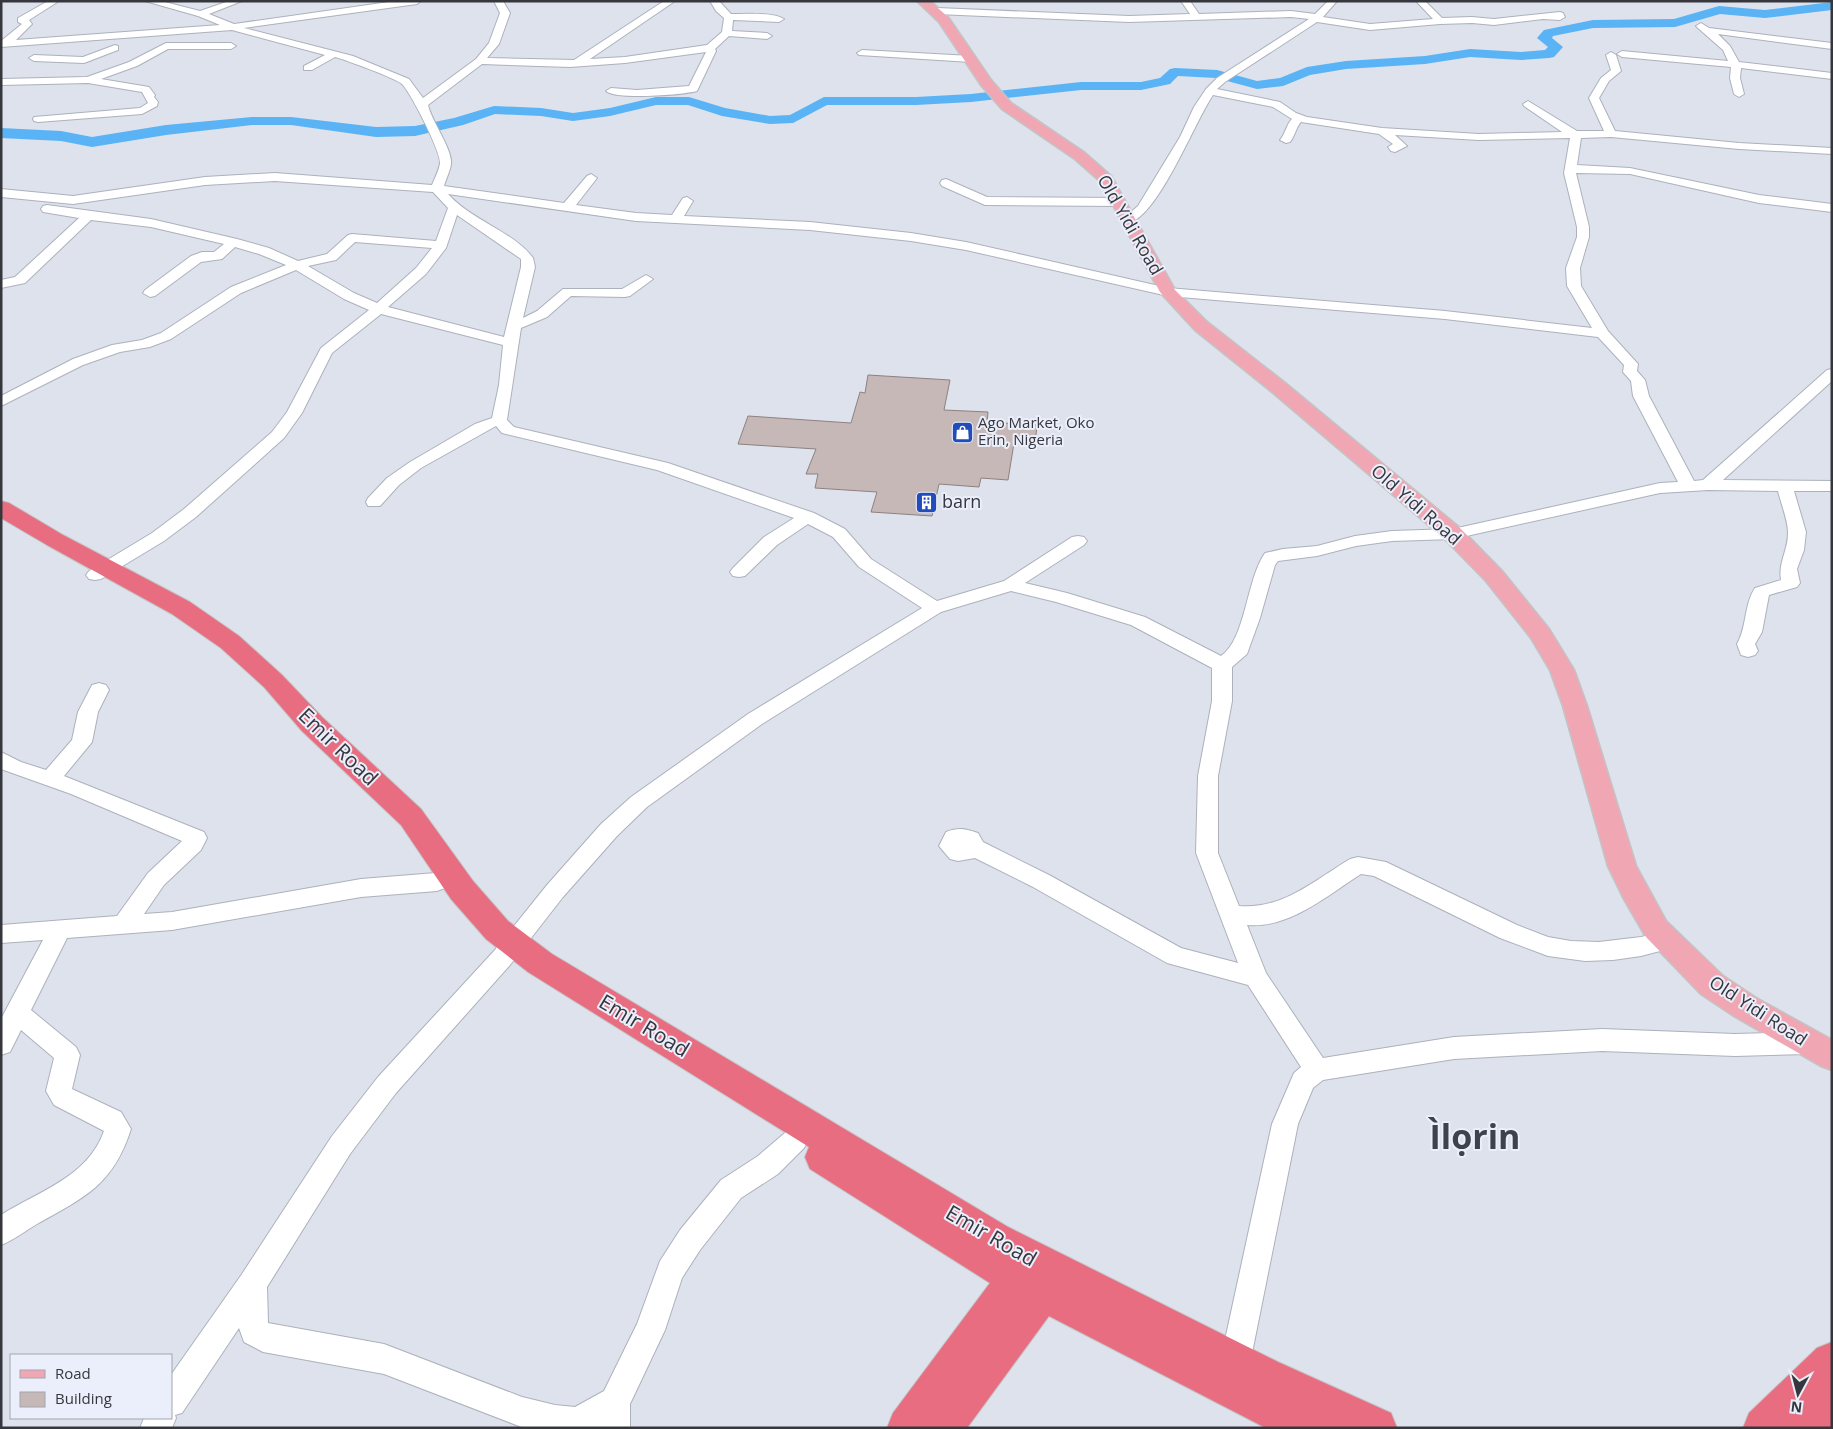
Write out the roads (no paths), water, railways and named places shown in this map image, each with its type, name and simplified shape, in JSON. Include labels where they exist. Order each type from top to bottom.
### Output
[{"type":"highway","name":"Emir Road","points":[[1,508],[170,617],[255,680],[292,722],[398,824],[445,879],[481,941],[540,963],[977,1230],[1037,1276],[1311,1428]]},
{"type":"highway","name":"Emir Road","points":[[1,524],[101,572]]},
{"type":"highway","name":"Emir Road","points":[[507,951],[795,1140],[973,1252],[1037,1276],[1235,1363],[1376,1428]]},
{"type":"highway","points":[[908,1428],[1037,1276]]},
{"type":"highway","points":[[941,1428],[1037,1276]]},
{"type":"highway","points":[[1764,1428],[1832,1363]]},
{"type":"highway","points":[[1808,1428],[1832,1404]]},
{"type":"main road","name":"Old Yidi Road","points":[[922,1],[938,11],[996,95],[1028,123],[1097,167],[1124,210],[1168,292],[1201,326],[1278,387],[1453,534],[1494,576],[1541,634],[1562,670],[1575,706],[1622,866],[1638,899],[1656,929],[1712,985],[1745,1007],[1832,1056]]},
{"type":"street","points":[[4,44],[27,24],[25,20],[21,20],[55,1]]},
{"type":"street","points":[[149,1],[201,14],[242,31],[333,54],[386,71],[405,80],[422,104],[446,162],[437,189]]},
{"type":"street","points":[[201,14],[238,1]]},
{"type":"street","points":[[4,44],[232,27],[416,1]]},
{"type":"street","points":[[422,104],[480,61],[494,44],[505,13],[498,1]]},
{"type":"street","points":[[578,62],[671,1]]},
{"type":"street","points":[[714,1],[719,9],[729,17],[779,19]]},
{"type":"street","points":[[1185,1],[1197,18]]},
{"type":"street","points":[[946,183],[985,201],[1076,203],[1124,210],[1143,208],[1186,137],[1198,107],[1210,91],[1221,80],[1317,18],[1333,1]]},
{"type":"street","points":[[1420,1],[1440,21]]},
{"type":"street","points":[[304,18],[311,5]]},
{"type":"street","points":[[938,11],[1129,19],[1291,14],[1370,27],[1440,21],[1472,20],[1494,22],[1543,16],[1560,17],[1560,15],[1545,5]]},
{"type":"street","points":[[480,61],[562,65],[578,62],[625,60],[710,48],[727,33],[729,17]]},
{"type":"street","points":[[1739,94],[1735,78],[1736,67],[1732,56],[1704,28],[1832,46]]},
{"type":"street","points":[[212,46],[242,31]]},
{"type":"street","points":[[727,33],[767,36]]},
{"type":"street","points":[[1,81],[26,64],[52,39]]},
{"type":"street","points":[[88,80],[133,64],[166,46],[231,46]]},
{"type":"street","points":[[26,64],[84,60],[115,48]]},
{"type":"street","points":[[611,91],[637,93],[694,89],[711,51],[710,48]]},
{"type":"street","points":[[862,52],[971,59]]},
{"type":"street","points":[[308,68],[333,54]]},
{"type":"street","points":[[1611,134],[1594,98],[1601,89],[1606,76],[1616,72],[1617,55],[1734,64],[1832,76]]},
{"type":"street","points":[[1,81],[88,80],[145,89],[150,95],[152,106],[142,111],[38,119]]},
{"type":"street","points":[[1210,91],[1276,104],[1299,118],[1382,131],[1479,137],[1576,136],[1590,133],[1739,146],[1832,151]]},
{"type":"street","points":[[1528,104],[1576,136]]},
{"type":"street","points":[[1286,140],[1292,133],[1292,125],[1299,118]]},
{"type":"street","points":[[1382,131],[1399,142],[1401,146],[1394,146],[1396,149]]},
{"type":"street","points":[[1576,136],[1570,168],[1583,227],[1583,237],[1573,268],[1574,286],[1602,333],[1631,364],[1630,372],[1638,380],[1641,396],[1688,486]]},
{"type":"street","points":[[1570,168],[1630,171],[1758,199],[1832,208]]},
{"type":"street","points":[[1,193],[73,200],[204,181],[267,177],[308,178],[437,189],[610,214],[810,226],[911,237],[966,246],[1168,292],[1445,315],[1602,333]]},
{"type":"street","points":[[567,208],[591,178]]},
{"type":"street","points":[[437,189],[454,208],[511,245],[527,258],[528,267],[510,343],[506,384],[499,421]]},
{"type":"street","points":[[32,197],[34,206],[39,208],[151,223],[264,251],[297,264],[349,296],[379,309],[510,343]]},
{"type":"street","points":[[676,219],[687,201]]},
{"type":"street","points":[[101,572],[158,537],[190,513],[278,436],[294,413],[326,351],[379,309],[421,271],[440,244],[454,208]]},
{"type":"street","points":[[1,284],[10,284],[20,280],[88,216]]},
{"type":"street","points":[[1,402],[78,362],[116,348],[145,344],[166,336],[236,290],[297,264],[331,256],[349,240],[356,237],[440,244]]},
{"type":"street","points":[[150,293],[196,259],[202,256],[217,256],[233,242]]},
{"type":"street","points":[[515,325],[542,314],[568,292],[625,293],[646,279]]},
{"type":"street","points":[[1708,485],[1832,373]]},
{"type":"street","points":[[374,502],[392,481],[427,456],[465,437],[477,428],[499,421]]},
{"type":"street","points":[[499,421],[508,430],[662,466],[808,517],[839,533],[865,563],[935,608]]},
{"type":"street","points":[[1222,665],[1237,654],[1251,618],[1266,565],[1271,557],[1317,551],[1355,541],[1392,536],[1453,534],[1660,488],[1708,485],[1832,486]]},
{"type":"street","points":[[1748,651],[1746,644],[1752,636],[1752,625],[1757,616],[1761,592],[1768,587],[1779,588],[1791,583],[1788,569],[1795,550],[1797,532],[1785,487]]},
{"type":"street","points":[[739,572],[767,542],[784,529],[808,517]]},
{"type":"street","points":[[172,1401],[252,1284],[341,1145],[387,1085],[507,951],[555,891],[609,830],[639,802],[755,719],[935,608],[1010,585],[1078,541]]},
{"type":"street","points":[[1010,585],[1061,597],[1138,621],[1222,665]]},
{"type":"street","points":[[1222,665],[1222,701],[1208,776],[1207,853],[1256,977],[1317,1070]]},
{"type":"street","points":[[50,779],[82,742],[88,712],[98,690]]},
{"type":"street","points":[[1,759],[14,767],[78,789],[196,838],[193,844],[156,878],[123,925]]},
{"type":"street","points":[[972,847],[1042,881],[1175,956],[1256,977]]},
{"type":"street","points":[[1231,914],[1251,916],[1271,914],[1294,905],[1358,865],[1378,868],[1491,924],[1531,941],[1559,949],[1611,951],[1645,948],[1667,940]]},
{"type":"street","points":[[1,934],[172,921],[361,888],[445,879]]},
{"type":"street","points":[[1,1044],[60,930]]},
{"type":"street","points":[[1,1232],[15,1221],[64,1195],[87,1177],[102,1161],[115,1141],[118,1129],[112,1120],[63,1097],[59,1091],[67,1055],[61,1048],[17,1013]]},
{"type":"street","points":[[1235,1363],[1285,1124],[1302,1081],[1317,1070],[1376,1059],[1454,1048],[1602,1040],[1735,1045],[1808,1043]]},
{"type":"street","points":[[252,1284],[254,1332],[262,1337],[384,1359],[522,1412],[554,1420],[575,1422],[590,1416],[615,1415],[650,1330],[670,1271],[690,1240],[731,1189],[768,1166],[795,1140]]},
{"type":"waterway","points":[[1,133],[61,136],[92,142],[166,130],[252,121],[291,121],[376,132],[415,131],[458,122],[494,110],[541,112],[573,117],[610,112],[656,101],[689,101],[722,112],[770,120],[793,119],[824,101],[916,101],[971,98],[1081,86],[1141,86],[1165,81],[1175,72],[1217,74],[1257,85],[1283,82],[1307,71],[1346,65],[1425,60],[1470,53],[1521,56],[1549,54],[1556,47],[1544,38],[1549,33],[1593,24],[1675,23],[1719,10],[1765,14],[1832,6]]},
{"type":"place","name":"Ago Market, Oko Erin, Nigeria","points":[[962,432]]},
{"type":"place","name":"barn","points":[[926,502]]},
{"type":"district","name":"Ìlọrin","points":[[1475,1137]]}]
